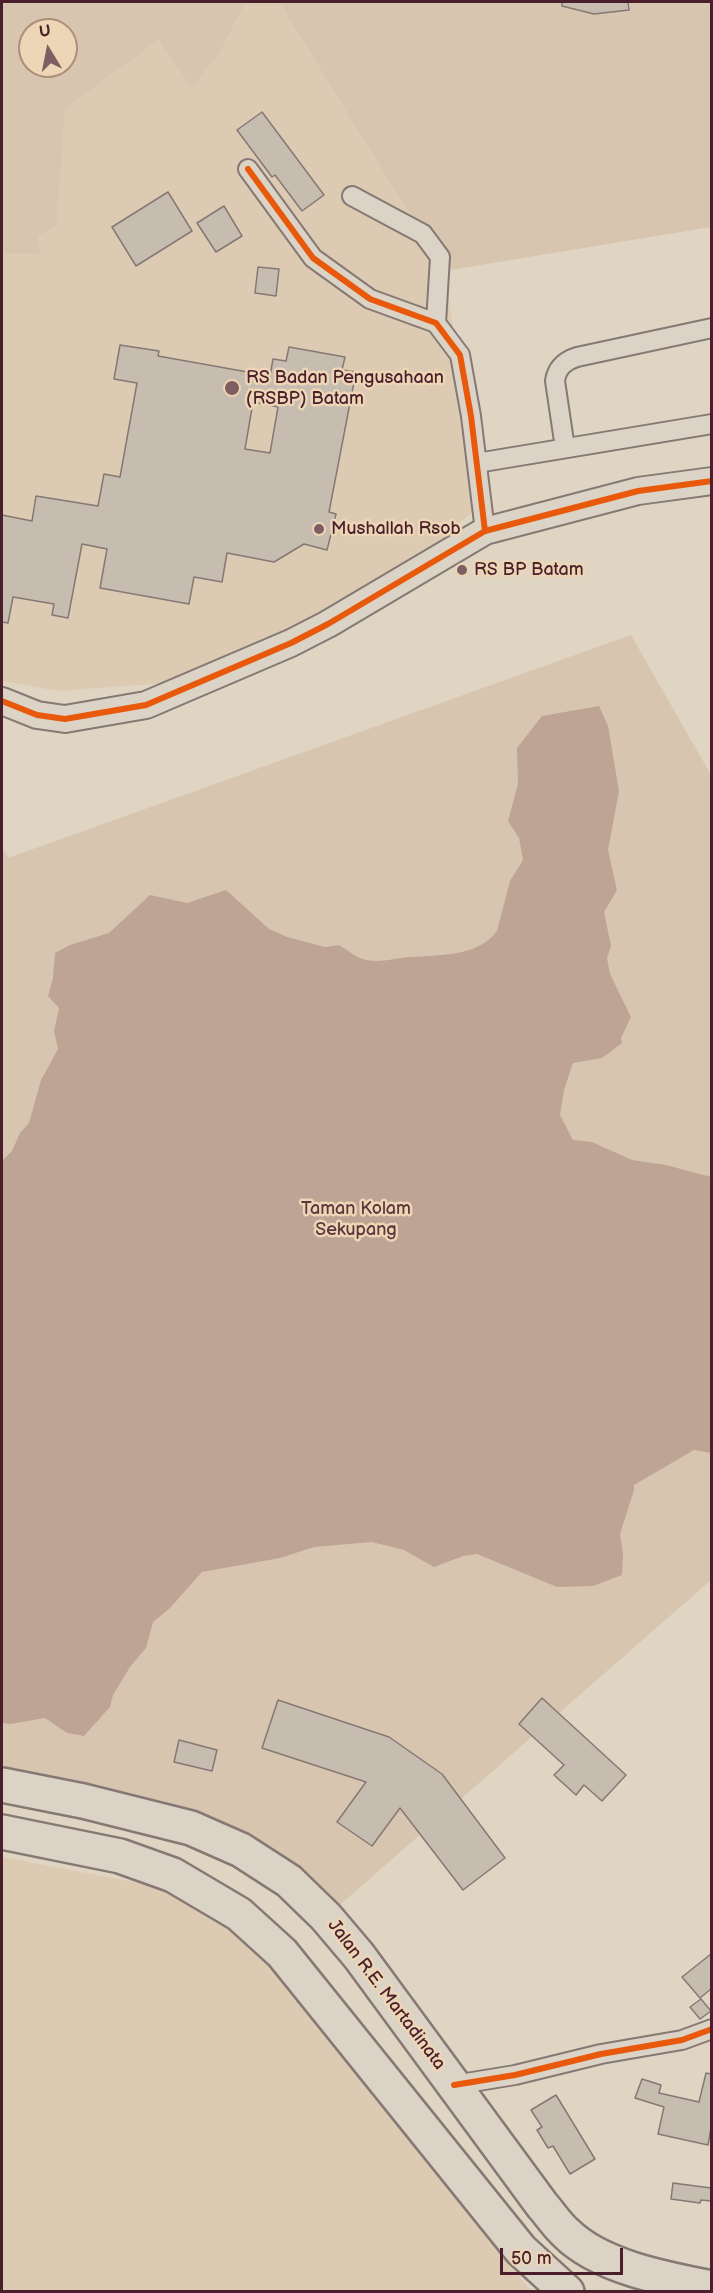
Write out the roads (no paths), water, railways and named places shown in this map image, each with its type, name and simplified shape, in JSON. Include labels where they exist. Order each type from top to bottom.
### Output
[{"type":"highway","name":"Jalan R.E. Martadinata","points":[[2,1785],[83,1801],[191,1828],[241,1850],[289,1881],[326,1917],[359,1956],[542,2205],[567,2234],[594,2253],[646,2274],[711,2288]]},
{"type":"highway","points":[[2,1832],[120,1856],[173,1875],[239,1914],[282,1953],[521,2250],[567,2292]]},
{"type":"street","points":[[248,169],[313,258],[370,299],[436,323],[460,355],[471,416],[486,531]]},
{"type":"street","points":[[352,196],[423,234],[440,257],[436,323]]},
{"type":"street","points":[[565,448],[555,381],[556,372],[562,364],[577,357],[711,328]]},
{"type":"street","points":[[477,463],[711,424]]},
{"type":"street","points":[[2,701],[37,715],[65,719],[147,705],[319,629],[486,531],[638,491],[711,482]]},
{"type":"street","points":[[454,2085],[515,2075],[601,2054],[682,2040],[711,2029]]},
{"type":"place","name":"RS Badan Pengusahaan (RSBP) Batam","points":[[232,388]]},
{"type":"place","name":"Mushallah Rsob","points":[[319,529]]},
{"type":"place","name":"RS BP Batam","points":[[462,570]]},
{"type":"park label","name":"Taman Kolam Sekupang","points":[[356,1219]]}]
